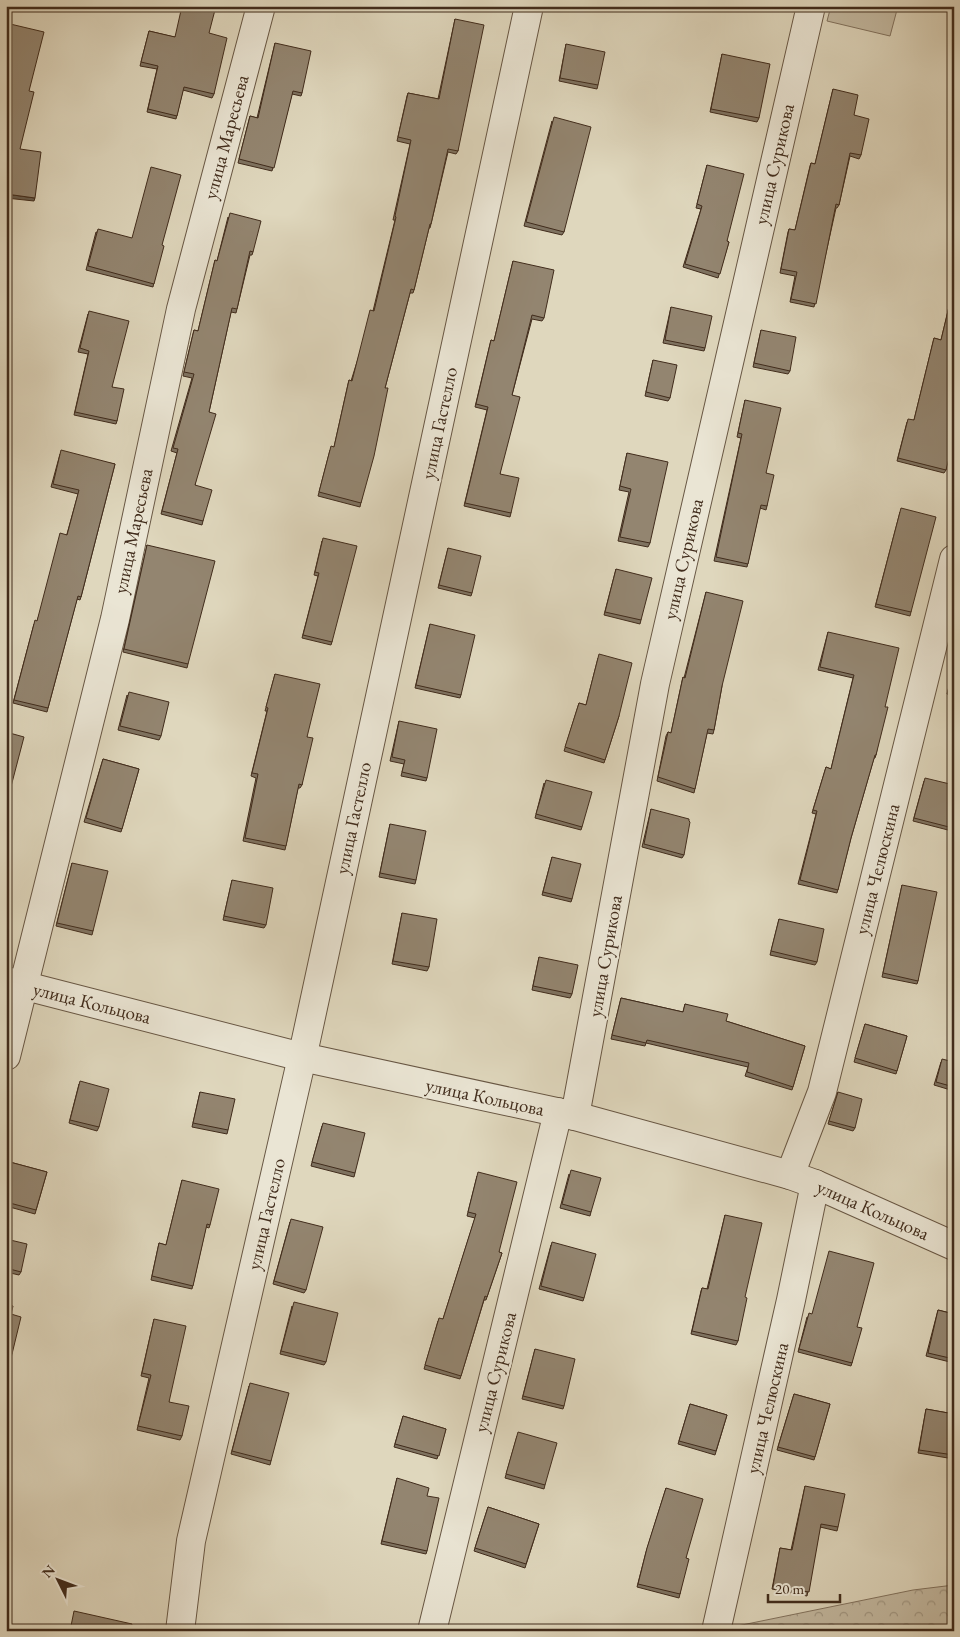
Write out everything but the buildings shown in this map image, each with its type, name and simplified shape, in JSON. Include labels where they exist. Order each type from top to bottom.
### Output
[{"type":"street","name":"улица Маресьева","points":[[6,1056],[15,983],[115,619],[181,309],[261,6]]},
{"type":"street","name":"улица Гастелло","points":[[180,1631],[191,1541],[302,1057],[529,6]]},
{"type":"street","name":"улица Сурикова","points":[[432,1631],[566,1114],[655,684],[811,6]]},
{"type":"street","name":"улица Челюскина","points":[[790,1175],[822,1092],[954,559]]},
{"type":"street","name":"улица Кольцова","points":[[15,983],[302,1057],[566,1114],[790,1175],[815,1184],[954,1246]]},
{"type":"street","name":"улица Челюскина","points":[[716,1631],[791,1300],[815,1184]]},
{"type":"green space","points":[[831,6],[898,6],[890,36],[827,21]]},
{"type":"green space","points":[[954,1585],[954,1631],[735,1631],[737,1626],[913,1590]]}]
